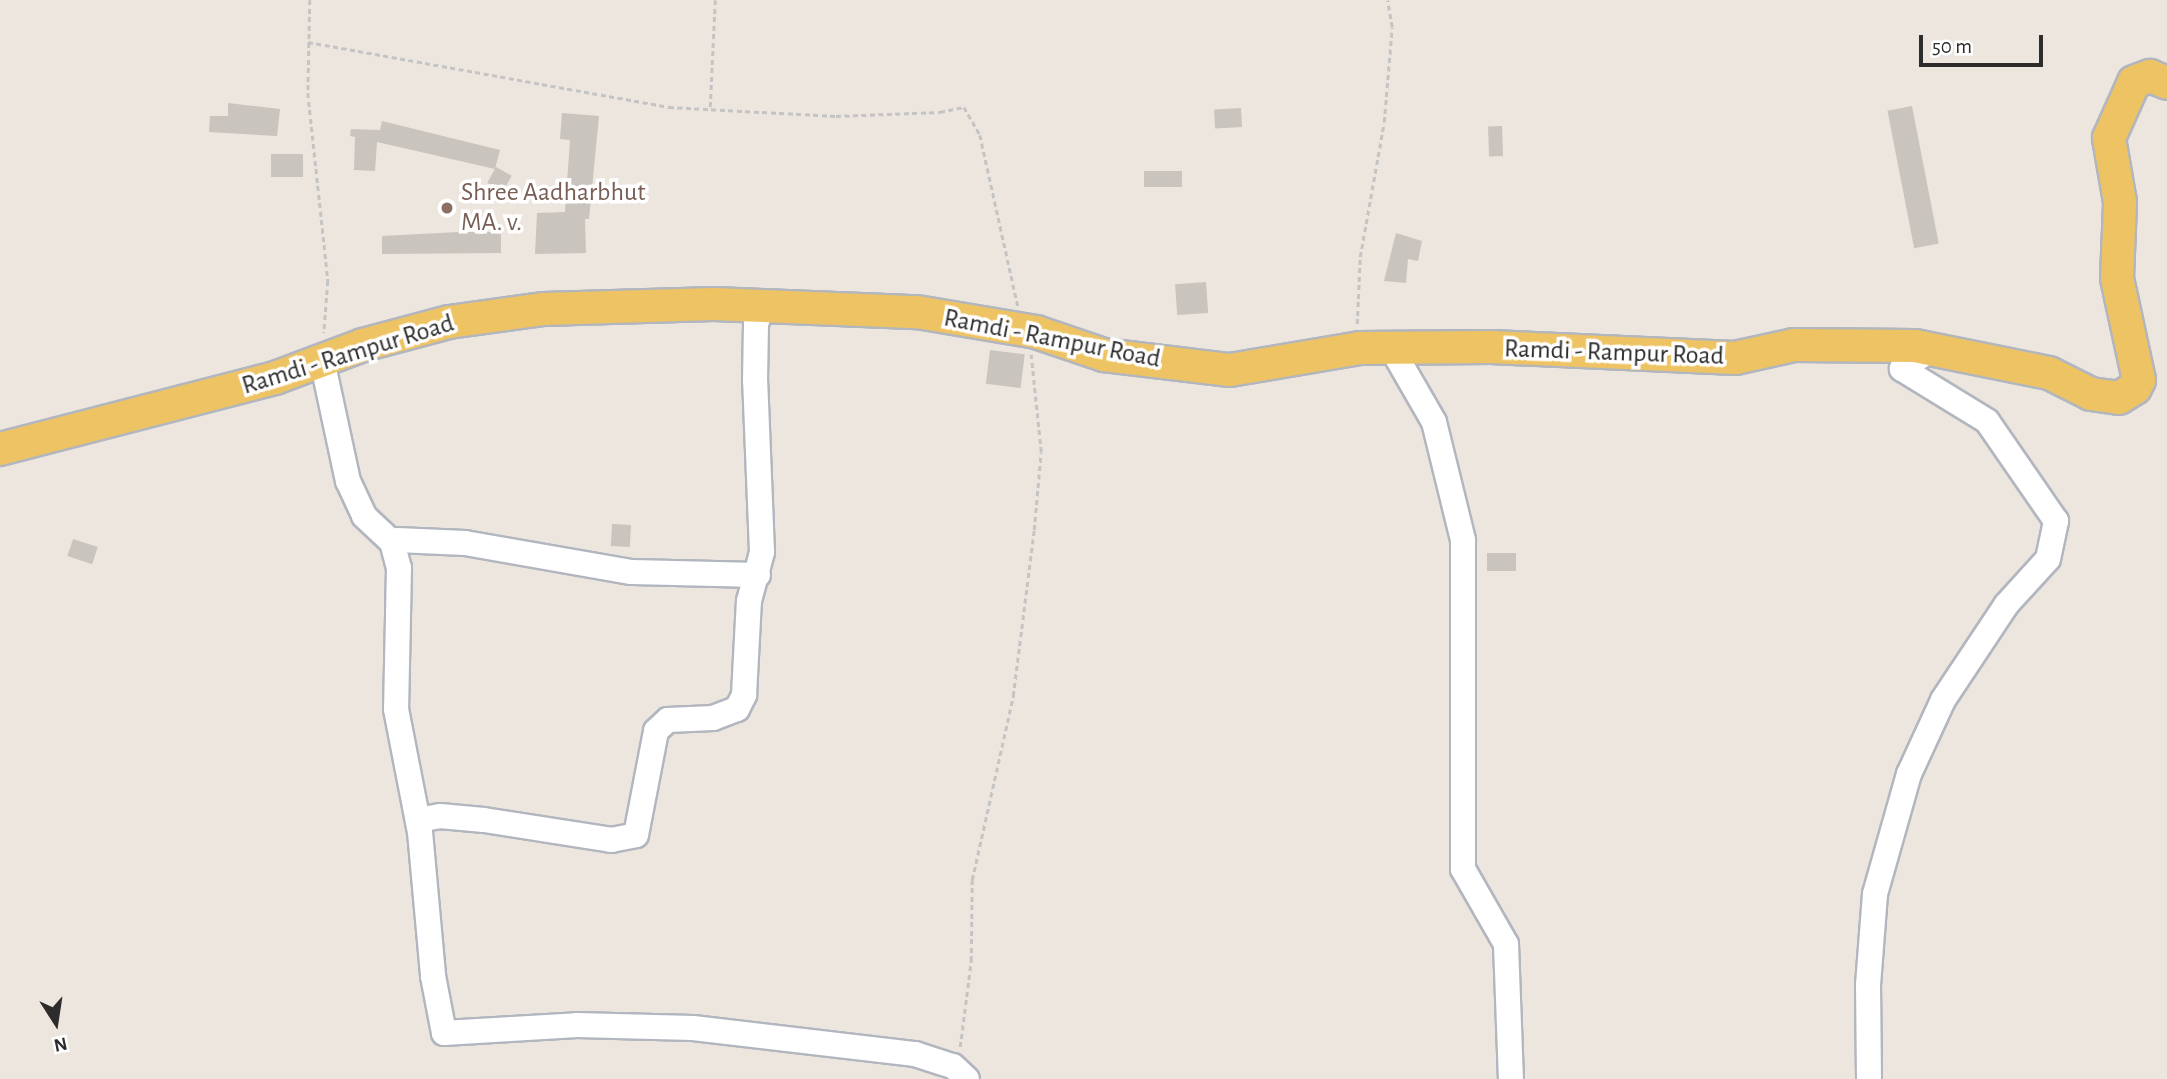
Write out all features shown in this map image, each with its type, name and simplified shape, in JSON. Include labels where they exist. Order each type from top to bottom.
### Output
[{"type":"main road","name":"Ramdi - Rampur Road","points":[[0,449],[275,378],[322,360],[449,322],[544,309],[763,305],[917,312],[1029,331],[1104,355],[1230,370],[1360,348],[1491,347],[1735,358],[1794,345],[1932,349],[2049,373],[2108,399],[2135,388],[2138,370],[2117,278],[2120,202],[2109,138],[2134,82],[2150,76],[2167,83]]},
{"type":"street","points":[[418,820],[440,816],[485,820],[611,840],[636,835],[656,732],[668,720],[729,716],[744,695],[744,630],[758,575],[761,476],[755,382],[756,324],[763,305]]},
{"type":"street","points":[[1392,349],[1434,422],[1463,540],[1463,869],[1506,944],[1511,1079]]},
{"type":"street","points":[[1868,1079],[1868,985],[1875,894],[1909,774],[1943,700],[2006,605],[2048,559],[2056,522],[2037,488],[1987,421],[1902,369],[1932,349]]},
{"type":"street","points":[[322,360],[348,481],[364,516],[392,542],[399,568],[396,709],[418,820],[433,976],[444,1033],[577,1025],[693,1028],[839,1042],[960,1073]]},
{"type":"street","points":[[397,540],[465,543],[632,572],[758,575]]},
{"type":"path","points":[[310,0],[308,42],[311,122],[328,281],[322,360]]},
{"type":"path","points":[[710,107],[715,0]]},
{"type":"path","points":[[1360,348],[1360,257],[1382,141],[1392,27],[1387,0]]},
{"type":"path","points":[[308,42],[669,107],[862,116],[964,107],[981,135],[1029,331],[1041,452],[1013,696],[972,880],[960,1073]]},
{"type":"building","points":[[228,103],[280,109],[277,136],[209,132],[210,116],[228,116]]},
{"type":"building","points":[[1912,106],[1939,243],[1914,248],[1887,111]]},
{"type":"building","points":[[1241,108],[1242,127],[1215,128],[1214,109]]},
{"type":"building","points":[[562,113],[599,116],[589,219],[585,219],[586,253],[535,254],[537,213],[565,212],[570,140],[560,139]]},
{"type":"building","points":[[382,121],[500,150],[495,169],[377,142],[375,171],[354,170],[355,137],[350,136],[351,129],[380,130]]},
{"type":"building","points":[[1488,126],[1502,126],[1503,156],[1489,156]]},
{"type":"building","points":[[271,154],[303,154],[303,177],[271,177]]},
{"type":"building","points":[[496,167],[512,176],[503,191],[487,183]]},
{"type":"building","points":[[1144,171],[1182,171],[1182,187],[1144,187]]},
{"type":"building","points":[[501,232],[501,253],[382,254],[382,236]]},
{"type":"building","points":[[1396,233],[1422,241],[1418,261],[1408,259],[1406,283],[1384,281]]},
{"type":"building","points":[[1206,282],[1208,313],[1177,315],[1175,284]]},
{"type":"building","points":[[990,350],[1025,354],[1021,388],[986,384]]},
{"type":"building","points":[[612,524],[631,525],[630,547],[611,546]]},
{"type":"building","points":[[73,539],[98,547],[92,564],[67,556]]},
{"type":"building","points":[[1487,553],[1516,553],[1516,571],[1487,571]]},
{"type":"place","name":"Shree Aadharbhut MA. v.","points":[[447,208]]}]
